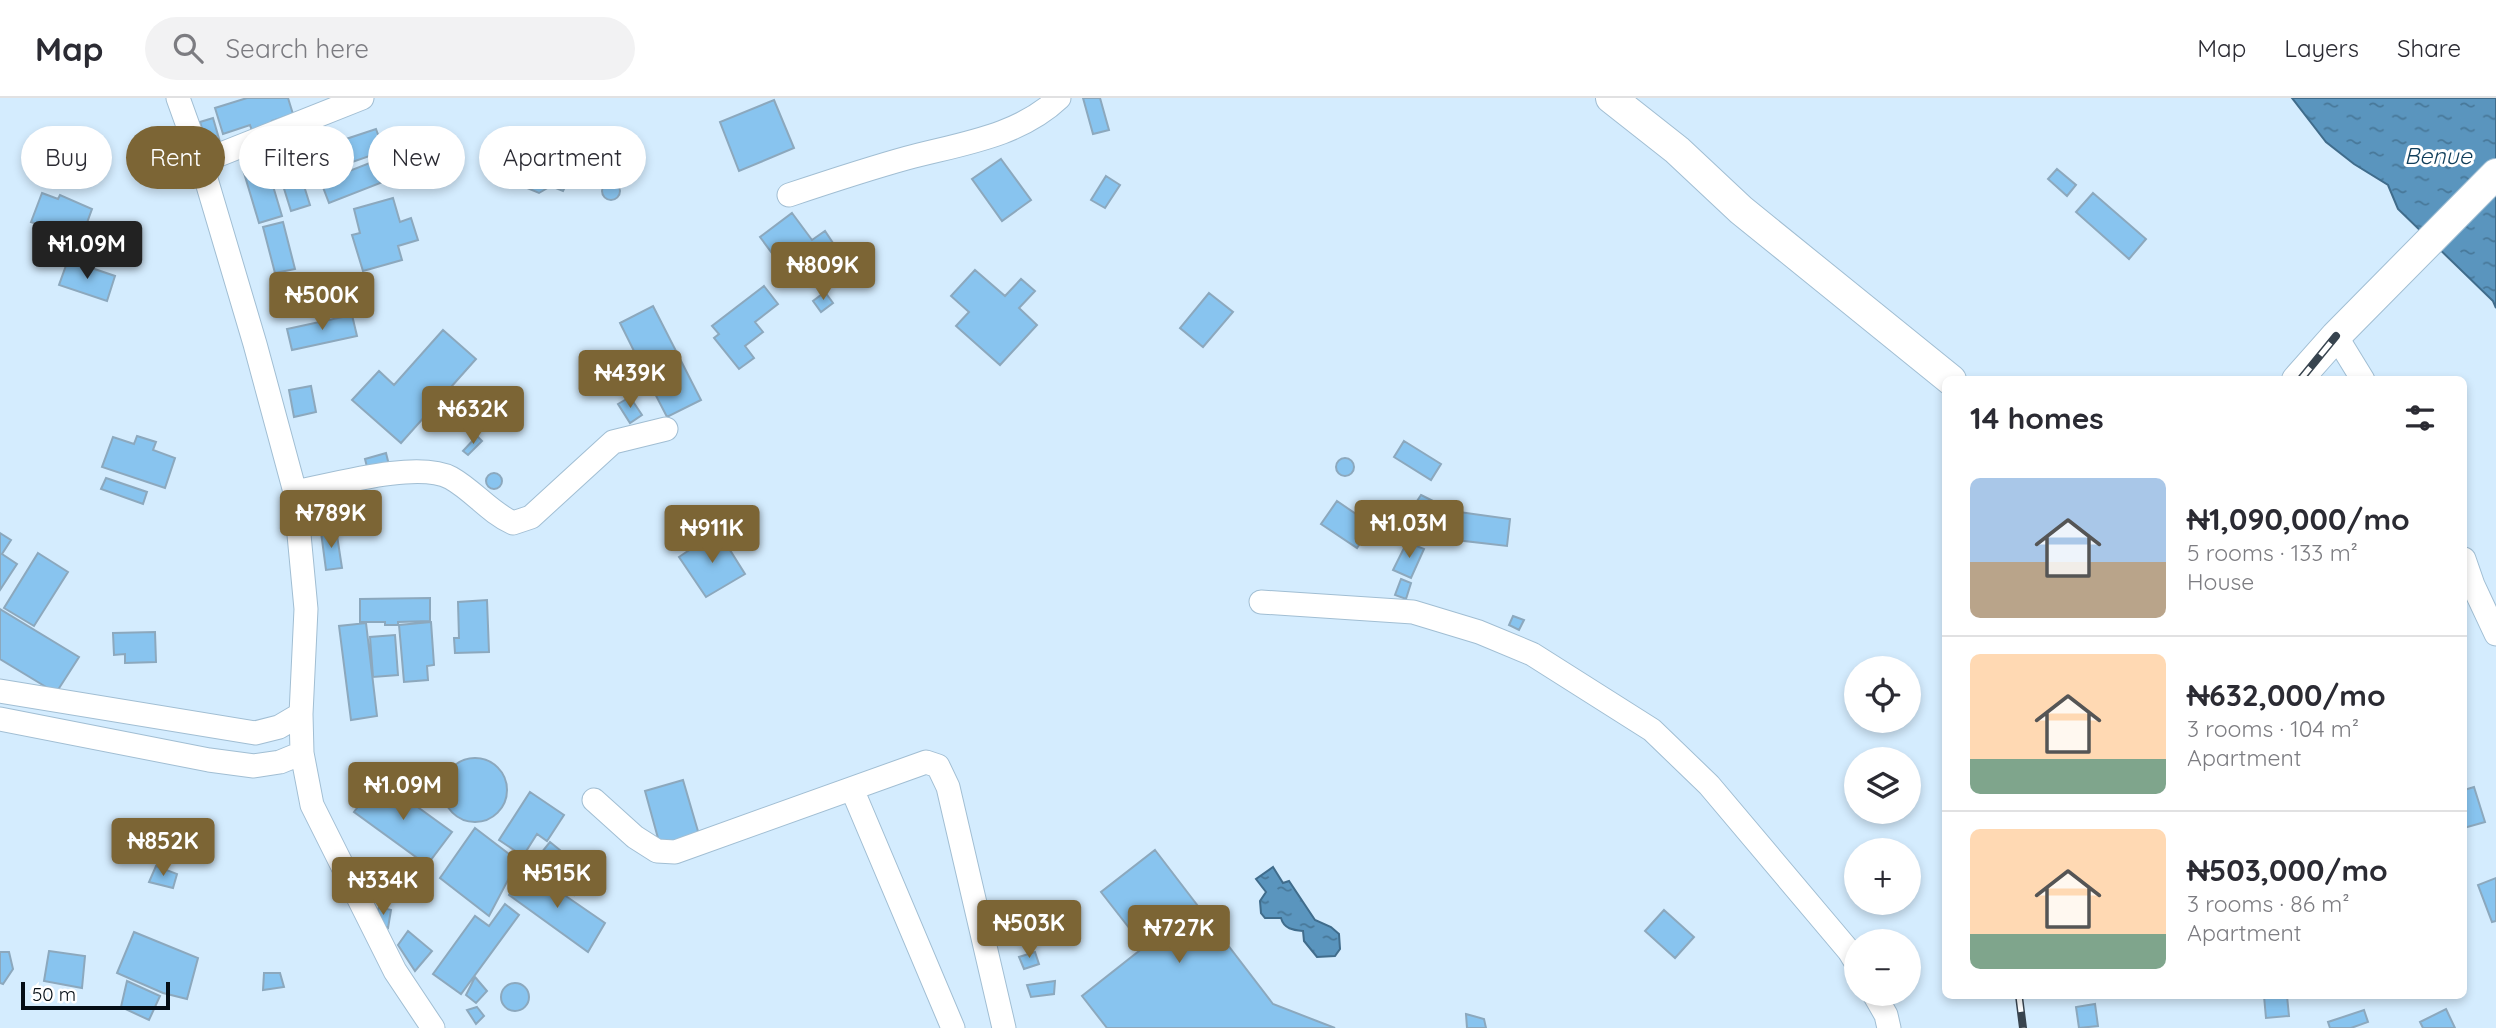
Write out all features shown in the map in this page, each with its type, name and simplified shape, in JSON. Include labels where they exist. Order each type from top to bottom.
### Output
[{"type":"main road","points":[[1611,98],[1677,150],[1741,211],[1946,376]]},
{"type":"main road","points":[[2301,376],[2336,336],[2496,174]]},
{"type":"street","points":[[178,98],[188,126]]},
{"type":"street","points":[[225,152],[362,98]]},
{"type":"street","points":[[789,195],[904,159],[993,136],[1031,120],[1059,98]]},
{"type":"street","points":[[209,189],[295,492],[306,609],[302,753],[312,805],[395,971],[433,1028]]},
{"type":"street","points":[[2336,336],[2361,376]]},
{"type":"street","points":[[295,492],[405,472],[430,471],[451,478],[496,516],[513,523],[531,517],[613,442],[666,429]]},
{"type":"street","points":[[2467,568],[2496,634]]},
{"type":"street","points":[[1261,602],[1413,612],[1479,632],[1532,654],[1652,730],[1709,785],[1844,945]]},
{"type":"street","points":[[0,691],[255,733],[279,727],[301,715]]},
{"type":"street","points":[[0,719],[209,760],[254,766],[280,762],[302,753]]},
{"type":"street","points":[[594,800],[635,837],[657,851],[675,852],[926,762],[938,766],[948,787],[1004,1028]]},
{"type":"street","points":[[852,789],[953,1028]]},
{"type":"street","points":[[1881,1006],[1889,1028]]},
{"type":"water","name":"Benue","points":[[2292,98],[2496,98],[2496,308],[2493,301],[2398,209],[2388,185],[2354,164],[2326,142]]},
{"type":"water","points":[[1273,867],[1283,883],[1289,881],[1315,920],[1339,934],[1340,949],[1335,956],[1317,957],[1304,941],[1303,931],[1287,927],[1281,918],[1265,918],[1261,913],[1260,901],[1266,892],[1256,879]]},
{"type":"building","points":[[247,98],[288,98],[293,114],[272,121],[274,126],[239,126],[239,129],[225,133],[225,126],[221,126],[215,108]]},
{"type":"building","points":[[1083,98],[1100,98],[1109,130],[1093,134]]},
{"type":"building","points":[[774,100],[794,148],[739,171],[720,122]]},
{"type":"building","points":[[213,118],[215,126],[201,126],[200,122]]},
{"type":"building","points":[[368,132],[368,157],[354,161],[354,136]]},
{"type":"building","points":[[1001,159],[1031,200],[1002,221],[972,179]]},
{"type":"building","points":[[368,164],[368,188],[329,203],[324,189],[354,189],[354,169]]},
{"type":"building","points":[[2057,169],[2076,185],[2067,196],[2048,179]]},
{"type":"building","points":[[1106,176],[1120,185],[1105,208],[1091,200]]},
{"type":"building","points":[[249,189],[274,189],[282,216],[259,223]]},
{"type":"building","points":[[284,189],[305,189],[310,205],[291,211]]},
{"type":"building","points":[[529,189],[546,189],[539,193]]},
{"type":"building","points":[[602,189],[620,189],[618,198],[604,198]]},
{"type":"building","points":[[42,193],[58,199],[60,195],[92,209],[81,239],[63,233],[61,238],[48,233],[50,228],[31,222]]},
{"type":"building","points":[[2093,193],[2146,239],[2129,259],[2076,212]]},
{"type":"building","points":[[393,198],[400,222],[411,218],[418,240],[398,246],[402,260],[363,271],[352,235],[360,233],[354,209]]},
{"type":"building","points":[[792,213],[812,240],[825,231],[835,246],[791,279],[760,237]]},
{"type":"building","points":[[283,222],[295,269],[275,273],[263,227]]},
{"type":"building","points":[[43,245],[59,247],[57,258],[41,256]]},
{"type":"building","points":[[68,260],[115,276],[107,301],[59,285]]},
{"type":"building","points":[[975,270],[1005,296],[1021,279],[1035,291],[1019,308],[1037,325],[1000,365],[956,326],[969,312],[951,296]]},
{"type":"building","points":[[764,286],[778,304],[755,322],[763,332],[745,346],[754,358],[739,369],[714,338],[719,334],[712,326]]},
{"type":"building","points":[[825,292],[833,303],[821,312],[813,301]]},
{"type":"building","points":[[1209,293],[1233,312],[1203,347],[1180,328]]},
{"type":"building","points":[[653,306],[701,400],[667,417],[650,384],[642,387],[632,367],[640,363],[620,323]]},
{"type":"building","points":[[352,315],[357,336],[292,350],[287,329]]},
{"type":"building","points":[[443,330],[476,359],[401,443],[352,400],[379,371],[394,385]]},
{"type":"building","points":[[311,386],[316,412],[294,417],[289,390]]},
{"type":"building","points":[[630,397],[642,415],[630,423],[618,404]]},
{"type":"building","points":[[137,436],[156,442],[153,450],[175,458],[165,488],[102,467],[113,437],[134,444]]},
{"type":"building","points":[[477,436],[482,441],[468,455],[463,451]]},
{"type":"building","points":[[1404,441],[1441,464],[1431,480],[1394,457]]},
{"type":"building","points":[[386,453],[390,469],[369,475],[365,459]]},
{"type":"building","points":[[1341,458],[1349,458],[1354,467],[1352,474],[1341,476],[1336,471],[1336,463]]},
{"type":"building","points":[[494,473],[500,475],[500,487],[494,489],[488,487],[486,481],[488,475]]},
{"type":"building","points":[[106,478],[147,492],[143,504],[101,489]]},
{"type":"building","points":[[1421,495],[1439,504],[1424,532],[1407,523],[1413,512],[1411,510]]},
{"type":"building","points":[[1337,501],[1372,525],[1357,548],[1321,524]]},
{"type":"building","points":[[1459,512],[1510,519],[1507,546],[1456,540]]},
{"type":"building","points":[[336,529],[342,568],[326,570],[321,532]]},
{"type":"building","points":[[718,531],[745,574],[706,597],[679,557]]},
{"type":"building","points":[[0,533],[11,540],[2,554],[17,564],[0,590]]},
{"type":"building","points":[[1407,542],[1424,549],[1411,578],[1393,570]]},
{"type":"building","points":[[38,553],[68,572],[34,626],[4,608]]},
{"type":"building","points":[[1401,579],[1411,583],[1406,599],[1395,595]]},
{"type":"building","points":[[430,598],[430,621],[398,622],[398,625],[360,622],[360,599]]},
{"type":"building","points":[[487,600],[489,652],[455,653],[454,638],[459,638],[458,602]]},
{"type":"building","points":[[0,609],[79,657],[56,693],[0,659]]},
{"type":"building","points":[[1513,616],[1524,620],[1519,630],[1509,625]]},
{"type":"building","points":[[431,622],[434,665],[427,666],[428,680],[404,682],[399,625]]},
{"type":"building","points":[[366,623],[377,716],[351,720],[339,626]]},
{"type":"building","points":[[155,632],[156,662],[125,663],[125,654],[114,655],[113,633]]},
{"type":"building","points":[[395,635],[398,675],[373,677],[370,637]]},
{"type":"building","points":[[469,758],[481,758],[498,767],[505,778],[505,802],[498,813],[481,822],[469,822],[457,817],[448,808],[443,796],[443,784],[448,772],[457,763]]},
{"type":"building","points":[[379,779],[452,832],[427,865],[354,812]]},
{"type":"building","points":[[683,780],[700,838],[661,849],[645,791]]},
{"type":"building","points":[[2474,787],[2485,822],[2467,827],[2467,789]]},
{"type":"building","points":[[530,792],[564,815],[547,841],[537,834],[523,856],[499,840]]},
{"type":"building","points":[[475,828],[518,861],[489,916],[440,878]]},
{"type":"building","points":[[550,842],[588,873],[574,895],[533,863]]},
{"type":"building","points":[[1155,850],[1273,1004],[1335,1028],[1107,1028],[1082,996],[1144,947],[1101,892]]},
{"type":"building","points":[[156,866],[177,874],[173,888],[149,882]]},
{"type":"building","points":[[525,868],[605,923],[588,952],[509,895]]},
{"type":"building","points":[[2496,878],[2496,921],[2492,922],[2478,885]]},
{"type":"building","points":[[505,904],[519,915],[461,994],[433,974],[475,916],[489,926]]},
{"type":"building","points":[[379,907],[391,910],[388,928],[374,921]]},
{"type":"building","points":[[1664,910],[1694,937],[1675,958],[1645,931]]},
{"type":"building","points":[[408,931],[432,951],[415,971],[398,945]]},
{"type":"building","points":[[134,932],[198,958],[187,999],[163,993],[117,973]]},
{"type":"building","points":[[49,951],[85,956],[82,988],[44,981]]},
{"type":"building","points":[[0,952],[9,952],[13,969],[3,984],[0,983]]},
{"type":"building","points":[[1035,952],[1039,964],[1024,969],[1019,957]]},
{"type":"building","points":[[264,973],[280,973],[284,987],[263,990]]},
{"type":"building","points":[[475,977],[487,991],[476,1003],[466,995]]},
{"type":"building","points":[[127,981],[160,996],[149,1020],[121,1007]]},
{"type":"building","points":[[1055,981],[1054,994],[1031,997],[1027,985]]},
{"type":"building","points":[[515,983],[525,987],[529,997],[525,1007],[515,1011],[505,1007],[501,997],[505,987]]},
{"type":"building","points":[[2264,999],[2287,999],[2289,1016],[2266,1018]]},
{"type":"building","points":[[2095,1004],[2098,1026],[2079,1028],[2076,1007]]},
{"type":"building","points":[[477,1007],[484,1016],[476,1024],[467,1010]]},
{"type":"building","points":[[2446,1009],[2455,1028],[2423,1028],[2420,1022]]},
{"type":"building","points":[[2364,1010],[2368,1022],[2351,1028],[2330,1028],[2328,1022]]},
{"type":"building","points":[[1466,1014],[1484,1019],[1486,1028],[1467,1028]]},
{"type":"railway","points":[[2303,376],[2336,336]]},
{"type":"railway","points":[[2019,999],[2023,1028]]}]
